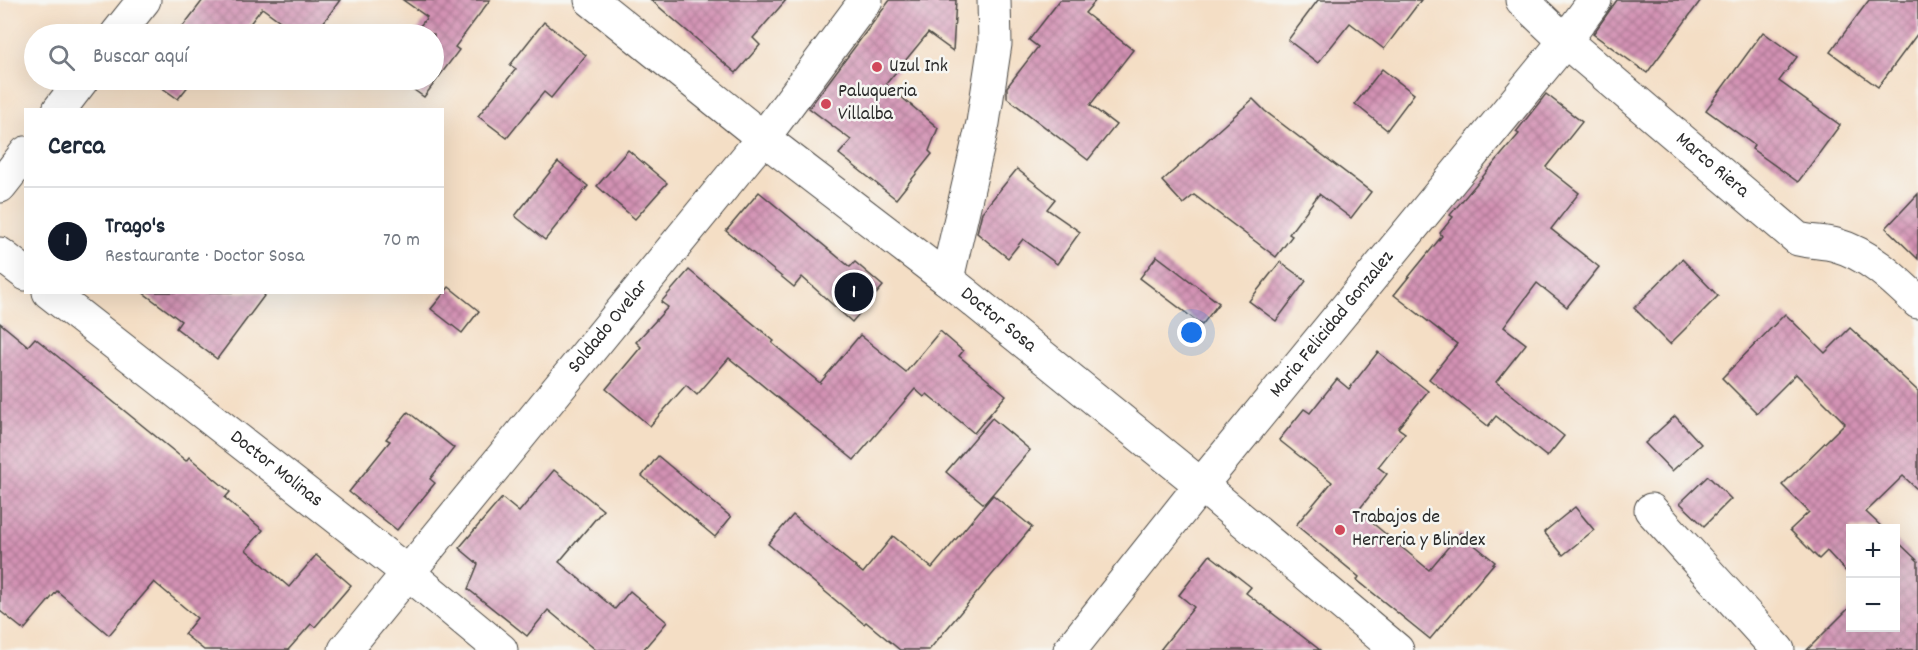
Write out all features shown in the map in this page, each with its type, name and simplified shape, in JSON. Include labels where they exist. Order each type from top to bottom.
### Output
[{"type":"street","points":[[125,24],[144,0]]},
{"type":"street","name":"Doctor Sosa","points":[[591,0],[763,138],[948,279],[1201,485],[1396,650]]},
{"type":"street","name":"Soldado Ovelar","points":[[345,650],[763,138],[866,0]]},
{"type":"street","points":[[948,279],[983,123],[994,44],[994,0]]},
{"type":"street","name":"Marco Riera","points":[[1522,0],[1565,41],[1798,239],[1836,244],[1859,256],[1886,272],[1918,303]]},
{"type":"street","name":"Maria Felicidad Gonzalez","points":[[1070,650],[1201,485],[1565,41],[1595,0]]},
{"type":"street","points":[[61,108],[74,90]]},
{"type":"street","points":[[0,186],[24,156]]},
{"type":"street","points":[[0,254],[24,272]]},
{"type":"street","name":"Doctor Molinas","points":[[52,294],[407,572],[501,650]]},
{"type":"street","points":[[1651,510],[1778,650]]},
{"type":"building","points":[[203,0],[340,0],[322,24],[284,24],[262,8],[250,24],[185,24]]},
{"type":"building","points":[[403,0],[490,0],[455,47],[459,50],[444,70],[444,24],[422,24],[427,17]]},
{"type":"building","points":[[651,0],[786,0],[753,38],[760,45],[736,73]]},
{"type":"building","points":[[890,0],[956,0],[953,51],[928,33],[886,84],[938,128],[929,151],[932,154],[896,199],[839,154],[851,140],[809,108]]},
{"type":"building","points":[[1060,0],[1096,0],[1085,13],[1133,50],[1090,105],[1116,125],[1088,160],[1007,98],[1007,87],[1038,47],[1029,40]]},
{"type":"building","points":[[1318,0],[1421,0],[1384,49],[1350,23],[1318,63],[1288,40]]},
{"type":"building","points":[[1617,0],[1701,0],[1647,73],[1593,34]]},
{"type":"building","points":[[1869,0],[1918,0],[1918,33],[1878,87],[1830,52]]},
{"type":"building","points":[[544,22],[586,55],[551,98],[544,92],[507,138],[478,116],[516,69],[510,65]]},
{"type":"building","points":[[1763,32],[1797,57],[1779,81],[1840,125],[1798,182],[1752,149],[1754,145],[1706,110]]},
{"type":"building","points":[[1382,69],[1414,94],[1387,130],[1355,104]]},
{"type":"building","points":[[165,90],[185,90],[178,99]]},
{"type":"building","points":[[414,90],[429,90],[424,97]]},
{"type":"building","points":[[1546,94],[1582,122],[1546,167],[1579,193],[1551,229],[1599,267],[1567,307],[1537,283],[1504,327],[1526,344],[1496,382],[1564,436],[1547,457],[1496,416],[1488,426],[1429,379],[1457,344],[1394,295],[1442,236],[1440,233],[1453,217],[1450,215],[1519,134],[1516,132]]},
{"type":"building","points":[[1253,99],[1265,111],[1371,192],[1351,218],[1319,194],[1289,234],[1292,236],[1276,257],[1194,195],[1183,204],[1162,181]]},
{"type":"building","points":[[628,150],[667,183],[635,219],[597,186]]},
{"type":"building","points":[[558,162],[588,186],[545,240],[515,216]]},
{"type":"building","points":[[1017,169],[1055,199],[1047,209],[1080,232],[1057,264],[1023,239],[1008,258],[977,233],[982,212]]},
{"type":"building","points":[[759,192],[850,267],[855,262],[883,286],[852,322],[802,277],[794,287],[726,231]]},
{"type":"building","points":[[1918,194],[1918,259],[1886,228]]},
{"type":"building","points":[[1157,256],[1219,303],[1202,325],[1140,278]]},
{"type":"building","points":[[1682,259],[1718,296],[1670,344],[1634,308]]},
{"type":"building","points":[[1280,262],[1306,281],[1276,321],[1249,301]]},
{"type":"building","points":[[689,270],[820,383],[860,335],[906,372],[940,331],[963,351],[959,356],[1006,395],[974,433],[927,394],[924,397],[915,389],[854,460],[729,358],[697,395],[686,385],[650,426],[606,389],[641,347],[636,342],[668,307],[661,302]]},
{"type":"building","points":[[449,287],[479,311],[462,333],[431,309]]},
{"type":"building","points":[[145,294],[266,294],[217,359],[176,328],[181,321]]},
{"type":"building","points":[[1785,314],[1825,353],[1850,328],[1918,391],[1918,490],[1903,476],[1866,512],[1879,524],[1846,524],[1846,572],[1827,551],[1819,559],[1790,530],[1809,512],[1782,485],[1845,423],[1796,374],[1757,413],[1722,378]]},
{"type":"building","points":[[0,323],[28,346],[35,338],[186,461],[189,457],[230,492],[225,498],[263,530],[246,550],[289,587],[316,555],[351,585],[315,627],[311,624],[288,650],[204,650],[184,634],[197,618],[154,582],[109,635],[57,591],[24,630],[0,611]]},
{"type":"building","points":[[1378,352],[1428,391],[1398,428],[1405,433],[1378,467],[1387,474],[1358,511],[1429,570],[1460,533],[1495,562],[1430,639],[1357,580],[1359,577],[1296,525],[1332,482],[1279,440],[1304,409],[1310,413],[1337,379],[1349,389]]},
{"type":"building","points":[[408,412],[454,448],[430,479],[435,483],[397,530],[349,492],[390,441],[386,439]]},
{"type":"building","points":[[1675,416],[1701,444],[1672,471],[1645,443]]},
{"type":"building","points":[[992,418],[1030,450],[984,504],[946,472]]},
{"type":"building","points":[[658,456],[731,517],[715,537],[642,476]]},
{"type":"building","points":[[554,470],[603,510],[559,562],[615,609],[630,591],[667,622],[643,650],[596,650],[548,610],[527,636],[468,589],[478,564],[459,548],[502,498],[519,512]]},
{"type":"building","points":[[1708,476],[1731,499],[1704,526],[1680,503]]},
{"type":"building","points":[[993,495],[1032,527],[929,650],[900,650],[866,622],[864,624],[768,544],[793,515],[863,573],[893,536],[932,568]]},
{"type":"building","points":[[1575,507],[1594,530],[1563,555],[1544,532]]},
{"type":"building","points":[[1900,544],[1918,561],[1918,650],[1807,650],[1846,611],[1846,632],[1900,632]]},
{"type":"building","points":[[1210,555],[1251,587],[1246,593],[1320,650],[1160,650],[1194,607],[1179,595]]},
{"type":"place","name":"Uzul Ink","points":[[877,67]]},
{"type":"place","name":"Paluqueria Villalba","points":[[826,104]]},
{"type":"place","name":"Trago's","points":[[854,292]]},
{"type":"place","name":"Trabajos de Herreria y Blindex","points":[[1340,530]]}]
